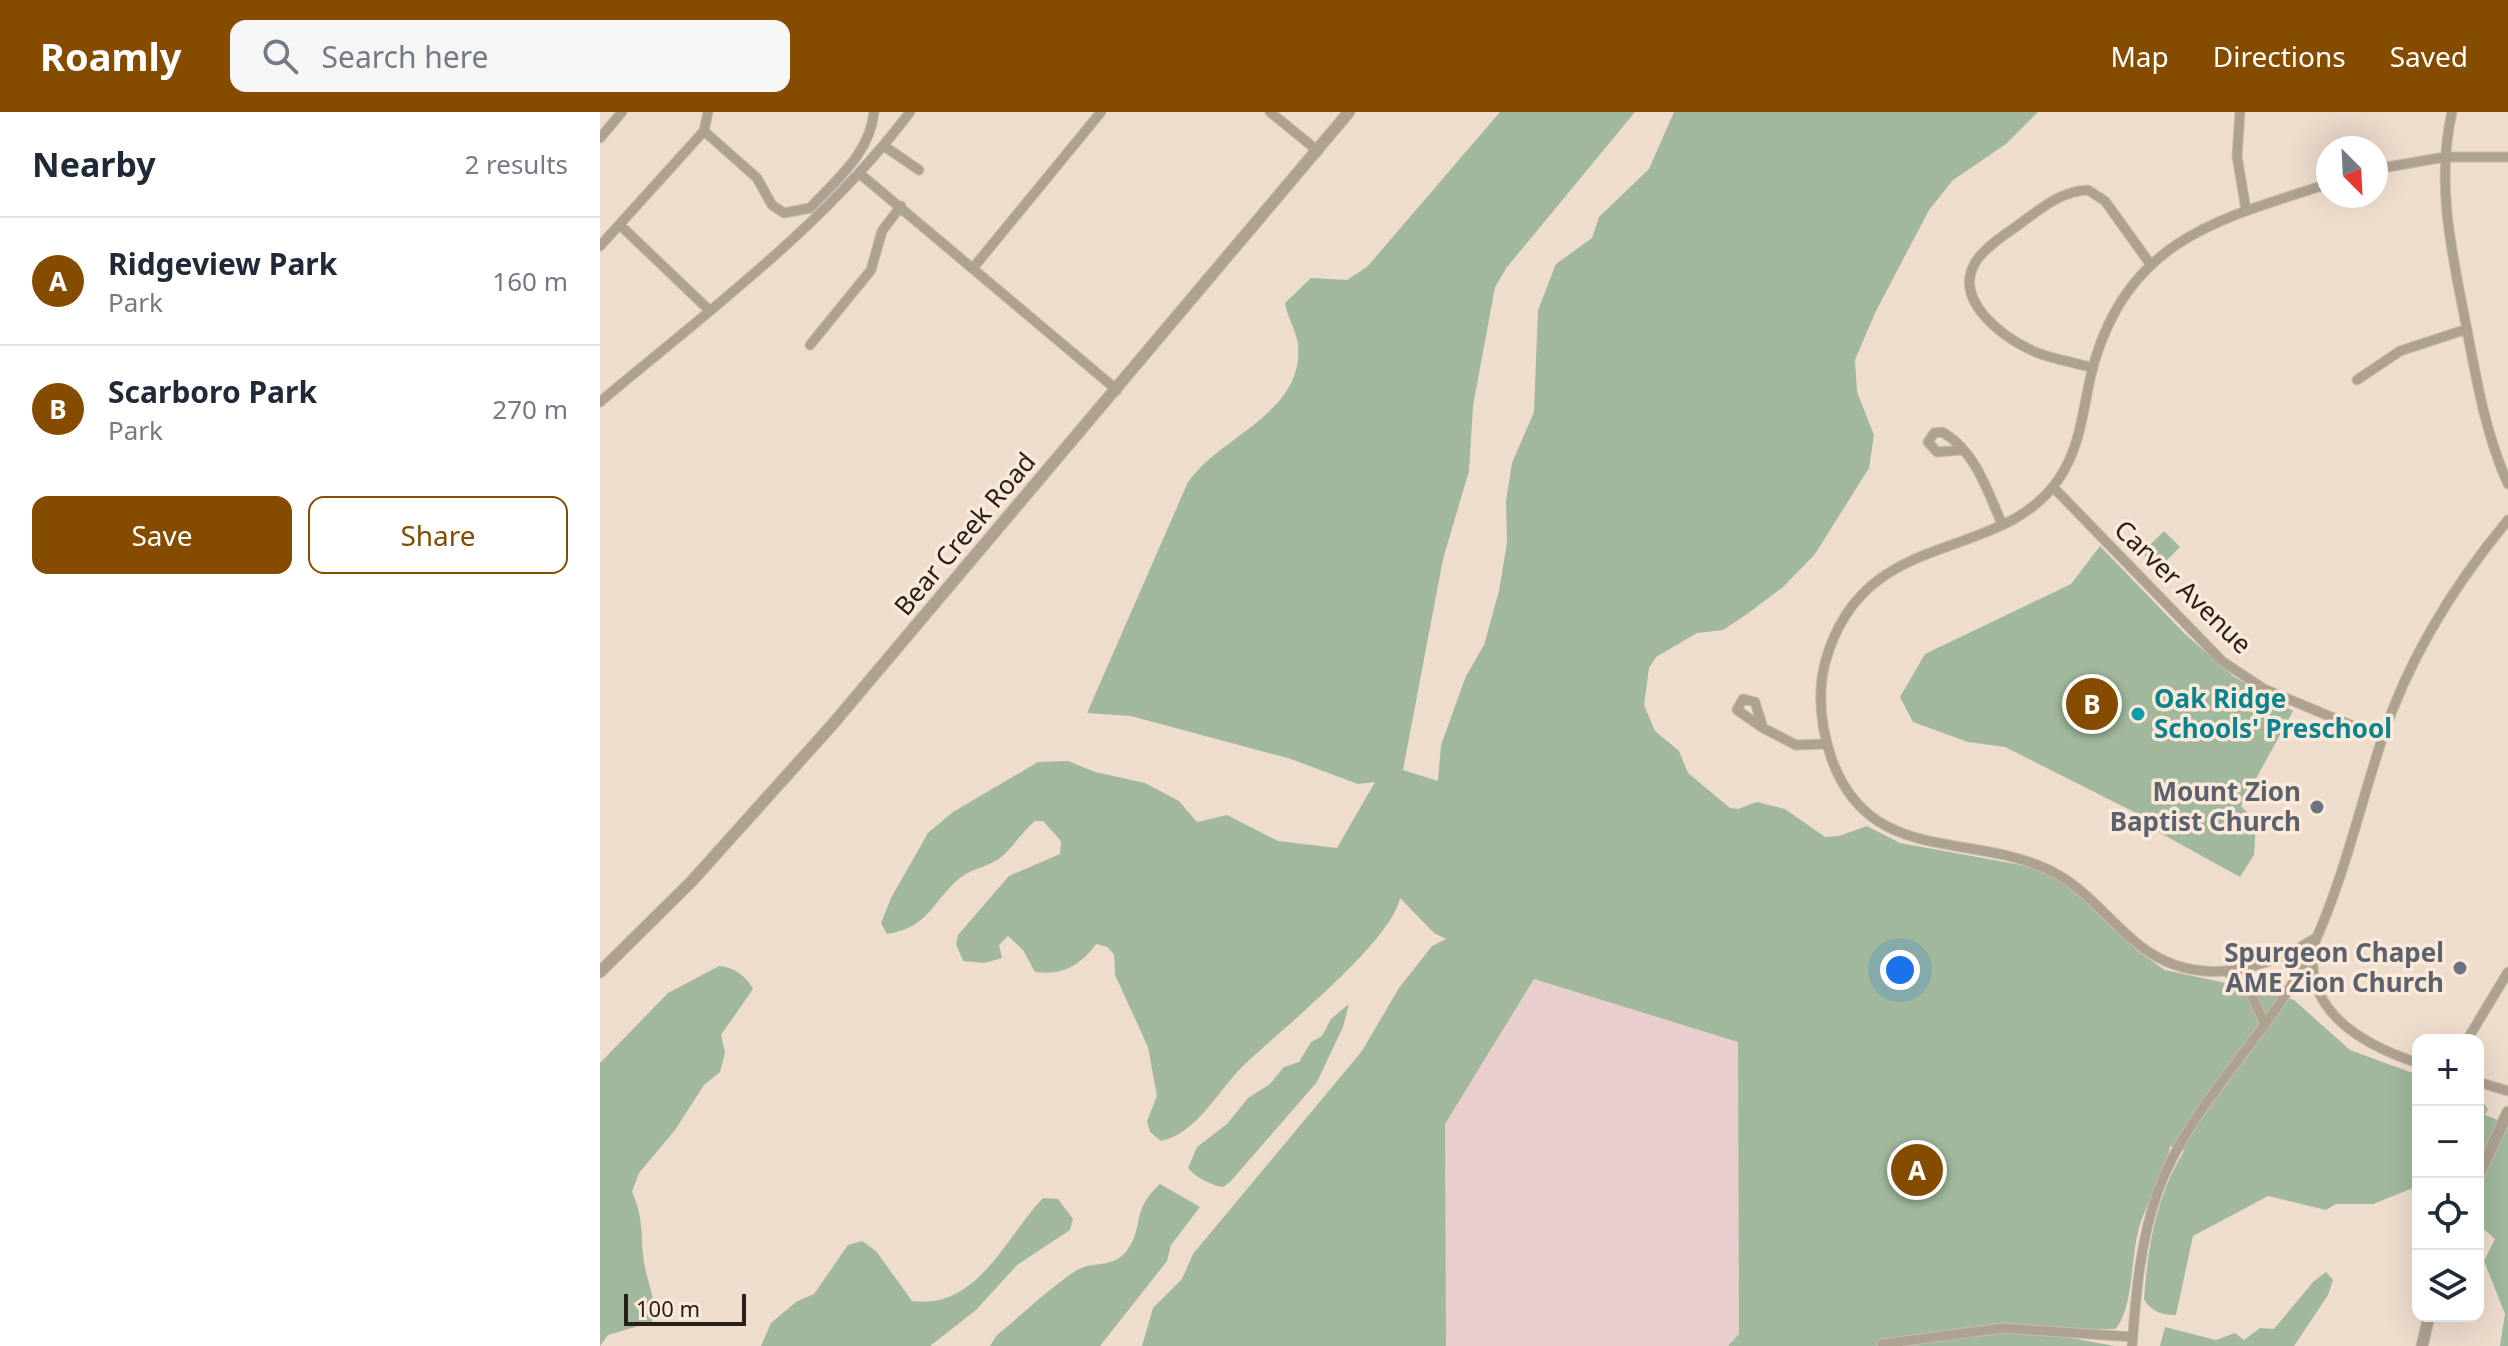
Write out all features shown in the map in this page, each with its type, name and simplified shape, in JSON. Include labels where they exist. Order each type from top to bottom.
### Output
[{"type":"street","points":[[600,138],[622,112]]},
{"type":"street","points":[[600,246],[704,131],[708,112]]},
{"type":"street","points":[[704,131],[757,178],[772,205],[784,213],[810,208],[862,152],[872,129],[874,112]]},
{"type":"street","points":[[600,402],[779,253],[859,173],[910,112]]},
{"type":"street","points":[[973,268],[1101,112]]},
{"type":"street","points":[[1270,112],[1318,151]]},
{"type":"street","name":"Bear Creek Road","points":[[600,972],[692,881],[832,725],[1349,112]]},
{"type":"street","points":[[2240,112],[2237,154],[2246,210]]},
{"type":"street","points":[[2452,112],[2445,157],[2446,212],[2482,409],[2508,484]]},
{"type":"street","points":[[884,146],[919,170]]},
{"type":"street","points":[[2388,167],[2445,157],[2508,157]]},
{"type":"street","points":[[859,173],[1117,390]]},
{"type":"street","points":[[2316,188],[2199,229],[2151,265],[2127,292],[2107,326],[2093,368],[2073,454],[2053,487],[2031,507],[2002,524],[1904,563],[1856,602],[1837,630],[1825,663],[1821,715],[1826,744],[1837,772],[1852,797],[1883,825],[1921,841],[2000,854],[2039,865],[2074,883],[2157,957],[2189,969],[2227,972],[2265,964],[2316,938]]},
{"type":"street","points":[[2093,368],[2036,352],[2014,341],[1988,320],[1972,296],[1969,282],[1975,263],[2013,229],[2063,195],[2088,190],[2105,201],[2151,265]]},
{"type":"street","points":[[810,345],[871,270],[882,231],[901,206]]},
{"type":"street","points":[[620,225],[709,310]]},
{"type":"street","points":[[2357,380],[2400,351],[2467,329]]},
{"type":"street","points":[[1961,450],[1979,471],[2002,524]]},
{"type":"street","name":"Carver Avenue","points":[[2053,487],[2222,661],[2264,689],[2382,738]]},
{"type":"street","points":[[1882,1344],[2003,1328],[2133,1341],[2145,1234],[2159,1189],[2180,1147],[2300,973],[2351,850],[2382,738],[2406,678],[2438,616],[2465,573],[2508,520]]},
{"type":"street","points":[[1763,728],[1796,745],[1826,744]]},
{"type":"street","points":[[2316,938],[2313,975],[2331,1011],[2357,1036],[2412,1060]]},
{"type":"street","points":[[2227,972],[2248,987],[2265,1025]]},
{"type":"street","points":[[2471,1034],[2508,972]]},
{"type":"street","points":[[2484,1084],[2508,1091]]},
{"type":"street","points":[[2484,1164],[2508,1112]]},
{"type":"street","points":[[2422,1346],[2428,1322]]},
{"type":"shaded area","points":[[1534,979],[1738,1042],[1739,1334],[1728,1346],[1446,1346],[1445,1124]]},
{"type":"green space","points":[[1500,112],[1635,112],[1507,267],[1495,287],[1473,406],[1469,471],[1443,559],[1403,770],[1438,781],[1441,745],[1466,676],[1484,645],[1499,591],[1507,543],[1506,501],[1512,463],[1534,412],[1538,310],[1556,264],[1592,238],[1599,217],[1649,169],[1674,112],[2038,112],[2006,144],[1953,180],[1929,210],[1875,313],[1855,360],[1857,392],[1874,435],[1869,468],[1815,554],[1783,587],[1723,630],[1697,633],[1656,657],[1649,668],[1644,705],[1655,731],[1679,751],[1688,773],[1730,808],[1738,809],[1757,802],[1785,809],[1825,837],[1839,836],[1867,826],[1900,843],[2032,867],[2057,878],[2093,904],[2136,950],[2165,970],[2226,983],[2250,994],[2261,991],[2294,1000],[2350,1050],[2412,1073],[2412,1188],[2373,1204],[2336,1204],[2326,1210],[2268,1196],[2193,1236],[2176,1315],[2166,1314],[2154,1310],[2144,1299],[2155,1222],[2166,1186],[2184,1151],[2170,1146],[2139,1228],[2121,1321],[2115,1329],[2075,1329],[2071,1338],[2115,1346],[1728,1346],[1739,1334],[1738,1042],[1534,979],[1445,1124],[1446,1346],[1142,1346],[1153,1308],[1182,1279],[1193,1254],[1362,1051],[1399,988],[1432,946],[1446,939],[1434,933],[1400,898],[1392,917],[1376,939],[1331,987],[1242,1067],[1196,1121],[1174,1137],[1161,1141],[1150,1132],[1147,1121],[1157,1096],[1148,1047],[1115,975],[1114,954],[1107,947],[1096,944],[1084,958],[1070,967],[1045,973],[1035,972],[1023,950],[1008,936],[999,945],[1002,958],[984,963],[963,961],[956,944],[958,935],[1009,876],[1060,854],[1061,841],[1043,821],[1035,821],[1000,858],[960,878],[912,926],[887,934],[881,923],[891,898],[928,833],[953,812],[1038,762],[1068,761],[1095,772],[1145,783],[1179,801],[1197,822],[1227,815],[1278,841],[1337,848],[1375,782],[1358,784],[1291,759],[1131,716],[1087,713],[1188,482],[1202,465],[1275,406],[1288,388],[1297,368],[1298,344],[1285,303],[1311,278],[1347,280],[1367,267]]},
{"type":"green space","points":[[2164,531],[2180,547],[2158,569],[2142,553]]},
{"type":"green space","points":[[2100,546],[2185,634],[2233,676],[2293,711],[2241,806],[2256,821],[2254,855],[2240,877],[2144,824],[2134,812],[2005,747],[1968,742],[1913,722],[1900,697],[1925,654],[2071,584]]},
{"type":"green space","points":[[719,966],[739,973],[753,989],[721,1035],[725,1053],[720,1072],[704,1085],[675,1130],[639,1173],[632,1192],[639,1213],[643,1256],[653,1301],[652,1322],[608,1335],[600,1346],[600,1063],[668,993]]},
{"type":"green space","points":[[1349,1004],[1343,1027],[1317,1082],[1230,1182],[1219,1186],[1191,1171],[1188,1168],[1197,1147],[1227,1124],[1248,1098],[1270,1084],[1284,1067],[1299,1062],[1311,1042],[1322,1036],[1331,1019]]},
{"type":"green space","points":[[2484,1104],[2488,1109],[2485,1115],[2508,1124],[2508,1346],[2500,1346],[2505,1314],[2484,1261],[2495,1239],[2484,1229]]},
{"type":"green space","points":[[1160,1184],[1200,1207],[1171,1245],[1167,1261],[1100,1346],[990,1346],[997,1335],[1071,1274],[1079,1269],[1112,1262],[1123,1255],[1133,1241],[1145,1202]]},
{"type":"green space","points":[[1043,1198],[1058,1199],[1073,1219],[1070,1230],[1017,1265],[976,1310],[930,1346],[761,1346],[771,1323],[796,1302],[814,1294],[848,1245],[862,1241],[876,1251],[912,1301],[935,1301],[955,1294],[988,1268]]},
{"type":"green space","points":[[2326,1272],[2333,1280],[2328,1295],[2294,1346],[2160,1346],[2165,1327],[2216,1340],[2235,1333],[2244,1340],[2260,1328],[2274,1329],[2314,1281]]},
{"type":"place","name":"Scarboro Park","points":[[2092,704]]},
{"type":"place","name":"Oak Ridge Schools' Preschool","points":[[2138,714]]},
{"type":"place","name":"Mount Zion Baptist Church","points":[[2317,807]]},
{"type":"place","name":"Spurgeon Chapel AME Zion Church","points":[[2460,968]]},
{"type":"place","name":"Ridgeview Park","points":[[1917,1170]]}]
